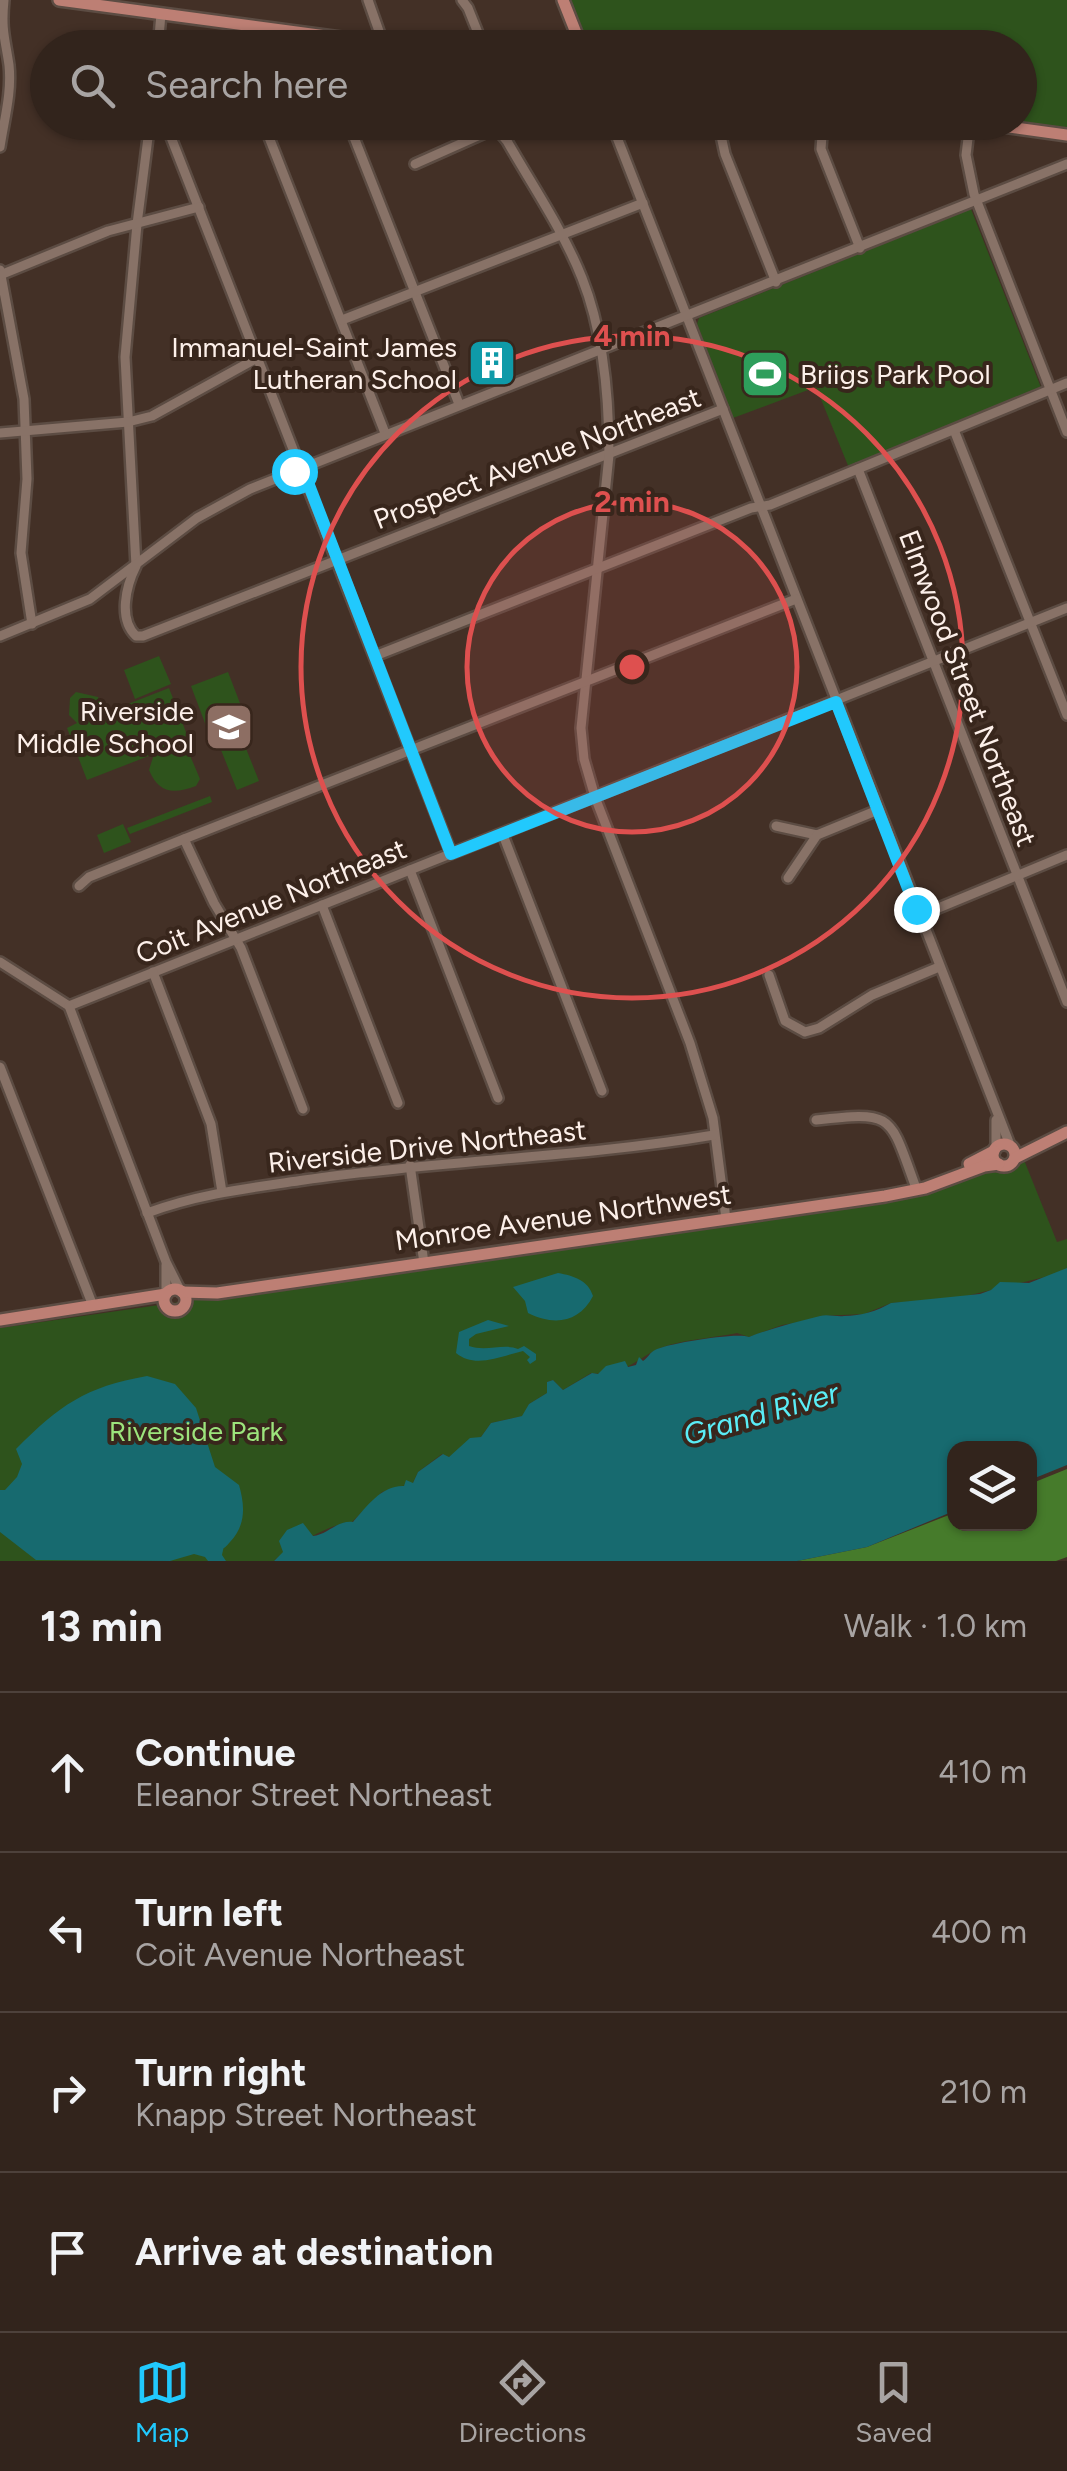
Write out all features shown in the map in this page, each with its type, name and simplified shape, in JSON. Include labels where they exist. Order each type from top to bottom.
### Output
[{"type":"main road","points":[[59,0],[116,4],[274,30]]},
{"type":"main road","points":[[563,0],[575,30]]},
{"type":"main road","points":[[1037,132],[1067,136]]},
{"type":"main road","points":[[1012,1150],[1067,1132]]},
{"type":"main road","points":[[1004,1144],[1012,1150],[1008,1165],[996,1154],[1004,1144]]},
{"type":"main road","name":"Monroe Avenue Northwest","points":[[0,1317],[174,1292],[216,1292],[885,1196],[925,1188],[996,1154]]},
{"type":"main road","points":[[166,1308],[174,1292],[185,1305]]},
{"type":"main road","name":"Monroe Avenue Northwest","points":[[129,1301],[175,1311],[216,1292]]},
{"type":"street","points":[[0,147],[9,80],[2,39],[4,0]]},
{"type":"street","points":[[368,0],[379,30]]},
{"type":"street","points":[[462,0],[477,30]]},
{"type":"street","points":[[160,30],[161,14]]},
{"type":"street","points":[[245,30],[246,25]]},
{"type":"street","points":[[136,566],[126,357],[148,140]]},
{"type":"street","points":[[172,140],[451,854]]},
{"type":"street","points":[[271,140],[385,433]]},
{"type":"street","points":[[355,140],[459,404]]},
{"type":"street","points":[[415,164],[464,140]]},
{"type":"street","points":[[503,140],[581,275],[601,348],[609,455],[582,744],[596,797],[690,1043],[713,1118],[726,1219]]},
{"type":"street","points":[[619,140],[1012,1150]]},
{"type":"street","points":[[721,140],[776,282]]},
{"type":"street","points":[[821,140],[821,149],[860,248]]},
{"type":"street","points":[[968,140],[966,155],[977,200],[1067,432]]},
{"type":"street","points":[[0,636],[90,599],[197,518],[250,489],[1067,164]]},
{"type":"street","points":[[342,320],[642,203]]},
{"type":"street","points":[[32,624],[22,553],[27,430],[0,273],[108,230],[200,208]]},
{"type":"street","points":[[0,433],[128,422],[152,416],[258,357]]},
{"type":"street","points":[[374,656],[858,469],[1067,383]]},
{"type":"street","name":"Prospect Avenue Northeast","points":[[136,566],[128,583],[126,623],[136,636],[143,636],[723,409]]},
{"type":"street","points":[[954,430],[1067,715]]},
{"type":"street","name":"Elmwood Street Northeast","points":[[858,469],[1067,1002]]},
{"type":"street","points":[[79,886],[89,877],[796,599]]},
{"type":"street","name":"Coit Avenue Northeast","points":[[69,1006],[1067,608]]},
{"type":"street","points":[[788,878],[817,835],[878,810]]},
{"type":"street","points":[[776,826],[817,835]]},
{"type":"street","points":[[503,835],[602,1090]]},
{"type":"street","points":[[184,839],[236,939],[303,1110]]},
{"type":"street","points":[[919,916],[1067,855]]},
{"type":"street","points":[[410,870],[498,1098]]},
{"type":"street","points":[[322,905],[398,1104]]},
{"type":"street","points":[[0,962],[69,1006],[174,1292]]},
{"type":"street","points":[[769,975],[784,1020],[805,1032],[819,1028],[872,995],[939,967]]},
{"type":"street","points":[[153,972],[210,1124],[222,1192]]},
{"type":"street","points":[[0,1067],[93,1306]]},
{"type":"street","points":[[995,1112],[996,1154]]},
{"type":"street","points":[[816,1120],[865,1114],[880,1117],[896,1138],[916,1188]]},
{"type":"street","name":"Riverside Drive Northeast","points":[[147,1214],[222,1192],[410,1166],[581,1152],[714,1135]]},
{"type":"street","points":[[410,1166],[424,1263]]},
{"type":"green space","points":[[568,0],[1067,0],[1067,128],[1037,125],[1037,30],[579,30]]},
{"type":"green space","points":[[971,209],[1042,390],[849,468],[816,387],[733,418],[697,324],[699,318]]},
{"type":"green space","points":[[159,656],[171,684],[135,699],[124,670]]},
{"type":"green space","points":[[228,672],[248,724],[211,739],[191,686]]},
{"type":"green space","points":[[169,688],[189,740],[174,747],[189,753],[200,779],[196,786],[174,791],[162,788],[149,770],[154,754],[87,780],[67,728],[77,723],[69,715],[70,698],[76,692],[98,697],[105,713]]},
{"type":"green space","points":[[243,741],[259,781],[237,790],[221,750]]},
{"type":"green space","points":[[210,796],[212,802],[130,834],[127,828]]},
{"type":"green space","points":[[123,824],[131,842],[104,853],[97,835]]},
{"type":"green space","name":"Riverside Park","points":[[1021,1160],[1057,1242],[1067,1239],[1067,1268],[1053,1275],[958,1298],[891,1303],[864,1314],[820,1316],[749,1337],[737,1333],[676,1343],[611,1373],[591,1373],[563,1390],[553,1380],[547,1382],[547,1393],[529,1404],[523,1416],[491,1423],[481,1437],[449,1457],[442,1454],[418,1472],[413,1483],[382,1492],[352,1522],[312,1536],[274,1561],[0,1561],[0,1328],[887,1200],[987,1168],[1007,1168]]},
{"type":"green space","points":[[1067,1469],[1067,1557],[1056,1561],[797,1561],[867,1547],[947,1516],[947,1531],[1037,1531],[1037,1481]]},
{"type":"water","name":"Briigs Park Pool","points":[[765,355],[776,360],[779,369],[771,388],[759,383],[753,396],[745,392],[757,359]]},
{"type":"water","name":"Grand River","points":[[1067,1268],[1067,1465],[1037,1477],[1037,1441],[947,1441],[947,1514],[867,1547],[797,1561],[274,1561],[283,1552],[279,1541],[287,1530],[303,1523],[313,1536],[353,1522],[382,1493],[404,1486],[406,1480],[413,1483],[418,1472],[443,1454],[449,1457],[470,1438],[481,1437],[491,1423],[522,1416],[529,1404],[547,1393],[547,1382],[553,1380],[563,1390],[592,1373],[598,1374],[606,1366],[625,1361],[628,1367],[636,1365],[639,1357],[643,1361],[653,1351],[672,1345],[716,1337],[749,1337],[820,1316],[863,1314],[891,1303],[980,1294],[1000,1282],[1029,1283]]},
{"type":"water","points":[[558,1273],[575,1277],[588,1286],[593,1296],[587,1305],[565,1320],[547,1320],[528,1313],[525,1301],[513,1287]]},
{"type":"water","points":[[488,1320],[509,1326],[476,1334],[469,1339],[469,1346],[524,1346],[536,1354],[536,1360],[530,1364],[530,1357],[523,1351],[480,1361],[456,1353],[459,1332]]},
{"type":"water","points":[[147,1376],[175,1384],[196,1408],[215,1467],[239,1485],[243,1515],[235,1536],[223,1549],[226,1561],[208,1561],[194,1554],[170,1561],[36,1560],[0,1532],[0,1490],[5,1490],[17,1477],[22,1464],[16,1449],[75,1400],[125,1380]]},
{"type":"place","name":"Immanuel-Saint James Lutheran School","points":[[492,363]]},
{"type":"place","name":"Briigs Park Pool","points":[[765,374]]},
{"type":"place","name":"Riverside Middle School","points":[[229,727]]},
{"type":"route","points":[[294,471],[302,467],[451,854],[836,702],[916,909]]}]
